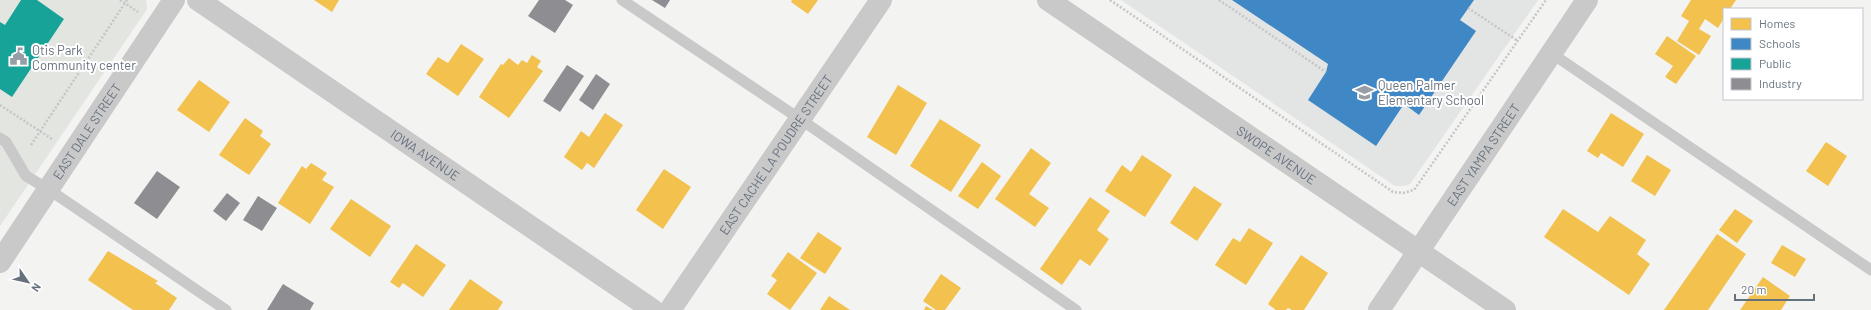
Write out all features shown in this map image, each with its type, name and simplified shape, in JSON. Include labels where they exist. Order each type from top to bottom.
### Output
[{"type":"street","name":"EAST DALE STREET","points":[[0,262],[174,0]]},
{"type":"street","name":"IOWA AVENUE","points":[[198,0],[653,310]]},
{"type":"street","name":"EAST CACHE LA POUDRE STREET","points":[[670,310],[881,0]]},
{"type":"street","name":"SWOPE AVENUE","points":[[1048,0],[1505,310]]},
{"type":"street","name":"EAST YAMPA STREET","points":[[1379,310],[1587,0]]},
{"type":"lane","points":[[622,0],[800,119],[1076,310]]},
{"type":"lane","points":[[1551,53],[1871,270]]},
{"type":"lane","points":[[0,138],[6,142],[26,176],[48,189],[226,310]]},
{"type":"path","points":[[18,163],[127,0]]},
{"type":"path","points":[[1110,0],[1393,192],[1403,193],[1414,190],[1546,0]]},
{"type":"path","points":[[1219,0],[1326,72]]},
{"type":"path","points":[[1468,8],[1518,41]]},
{"type":"path","points":[[0,104],[56,142]]},
{"type":"shaded area","points":[[0,0],[146,0],[147,9],[0,226]]},
{"type":"shaded area","name":"Queen Palmer Elementary School","points":[[1121,0],[1538,0],[1410,184],[1395,186]]},
{"type":"building: Homes","points":[[314,0],[339,0],[332,12]]},
{"type":"building: Homes","points":[[792,0],[818,0],[808,14],[791,2]]},
{"type":"building: Homes","points":[[1691,0],[1736,0],[1731,8],[1723,8],[1723,20],[1718,28],[1705,19],[1699,29],[1711,36],[1699,55],[1677,41],[1689,21],[1681,16]]},
{"type":"building: Homes","points":[[1667,36],[1696,56],[1676,84],[1665,77],[1673,66],[1655,54]]},
{"type":"building: Homes","points":[[461,44],[484,59],[458,96],[426,74],[438,57],[448,63]]},
{"type":"building: Homes","points":[[532,55],[541,61],[537,67],[543,71],[509,118],[479,97],[501,64],[503,65],[509,58],[518,65],[522,60],[527,63]]},
{"type":"building: Homes","points":[[199,80],[230,102],[209,132],[177,110]]},
{"type":"building: Homes","points":[[898,85],[927,103],[896,155],[867,137]]},
{"type":"building: Homes","points":[[605,113],[623,125],[594,168],[587,163],[582,170],[564,157],[581,131],[589,137]]},
{"type":"building: Homes","points":[[1611,113],[1644,134],[1623,167],[1601,153],[1598,158],[1587,151]]},
{"type":"building: Homes","points":[[245,118],[263,131],[260,136],[271,144],[249,175],[219,155]]},
{"type":"building: Homes","points":[[940,119],[981,145],[951,192],[910,166]]},
{"type":"building: Homes","points":[[1826,142],[1847,156],[1828,186],[1806,171]]},
{"type":"building: Homes","points":[[1031,148],[1051,163],[1029,194],[1049,208],[1035,227],[995,199]]},
{"type":"building: Homes","points":[[1142,155],[1172,175],[1145,217],[1105,191],[1122,165],[1131,172]]},
{"type":"building: Homes","points":[[1647,155],[1671,170],[1655,196],[1631,181]]},
{"type":"building: Homes","points":[[982,162],[1001,176],[978,209],[958,196]]},
{"type":"building: Homes","points":[[311,163],[327,173],[322,180],[334,187],[310,224],[278,203],[302,166],[306,169]]},
{"type":"building: Homes","points":[[664,169],[691,187],[663,229],[636,210]]},
{"type":"building: Homes","points":[[1194,186],[1222,204],[1197,241],[1170,223]]},
{"type":"building: Homes","points":[[1090,197],[1110,211],[1097,230],[1109,239],[1090,266],[1080,259],[1062,285],[1040,269]]},
{"type":"building: Homes","points":[[351,199],[391,226],[370,257],[330,229]]},
{"type":"building: Homes","points":[[1563,209],[1598,232],[1610,216],[1646,240],[1637,254],[1650,264],[1629,295],[1544,237]]},
{"type":"building: Homes","points":[[1735,209],[1753,221],[1737,243],[1719,230]]},
{"type":"building: Homes","points":[[1249,228],[1273,243],[1246,285],[1215,265],[1233,238],[1240,242]]},
{"type":"building: Homes","points":[[818,232],[842,248],[825,274],[800,258]]},
{"type":"building: Homes","points":[[1717,234],[1746,254],[1708,310],[1664,310]]},
{"type":"building: Homes","points":[[416,244],[446,265],[423,297],[403,283],[399,288],[390,282]]},
{"type":"building: Homes","points":[[1782,245],[1806,259],[1795,277],[1771,263]]},
{"type":"building: Homes","points":[[108,251],[158,281],[155,283],[177,298],[169,310],[133,310],[88,280]]},
{"type":"building: Homes","points":[[788,252],[817,273],[790,310],[767,294],[777,280],[771,276]]},
{"type":"building: Homes","points":[[1301,255],[1328,273],[1304,310],[1292,310],[1288,308],[1286,310],[1276,310],[1268,304]]},
{"type":"building: Homes","points":[[941,274],[961,288],[945,310],[936,310],[923,301]]},
{"type":"building: Homes","points":[[1763,277],[1790,296],[1781,310],[1740,310]]},
{"type":"building: Homes","points":[[470,279],[503,302],[498,310],[449,310]]},
{"type":"building: Homes","points":[[829,296],[850,310],[820,310]]},
{"type":"building: Homes","points":[[926,306],[933,310],[924,310]]},
{"type":"building: Schools","points":[[1232,0],[1474,0],[1460,20],[1476,31],[1419,115],[1404,104],[1376,146],[1308,100],[1326,72],[1328,64]]},
{"type":"building: Public","name":"Otis Park Community center","points":[[21,0],[37,0],[64,19],[12,97],[0,89],[0,22],[5,25]]},
{"type":"building: Industry","points":[[539,0],[565,0],[573,5],[555,33],[528,16]]},
{"type":"building: Industry","points":[[652,0],[670,0],[665,8]]},
{"type":"building: Industry","points":[[567,65],[584,76],[560,112],[543,101]]},
{"type":"building: Industry","points":[[596,74],[610,84],[593,110],[579,100]]},
{"type":"building: Industry","points":[[157,171],[180,187],[157,219],[134,203]]},
{"type":"building: Industry","points":[[227,193],[240,203],[226,221],[213,211]]},
{"type":"building: Industry","points":[[258,196],[277,208],[262,231],[243,220]]},
{"type":"building: Industry","points":[[283,284],[314,303],[310,310],[267,310]]},
{"type":"place","name":"Otis Park Community center","points":[[19,57]]},
{"type":"place","name":"Queen Palmer Elementary School","points":[[1365,92]]}]
